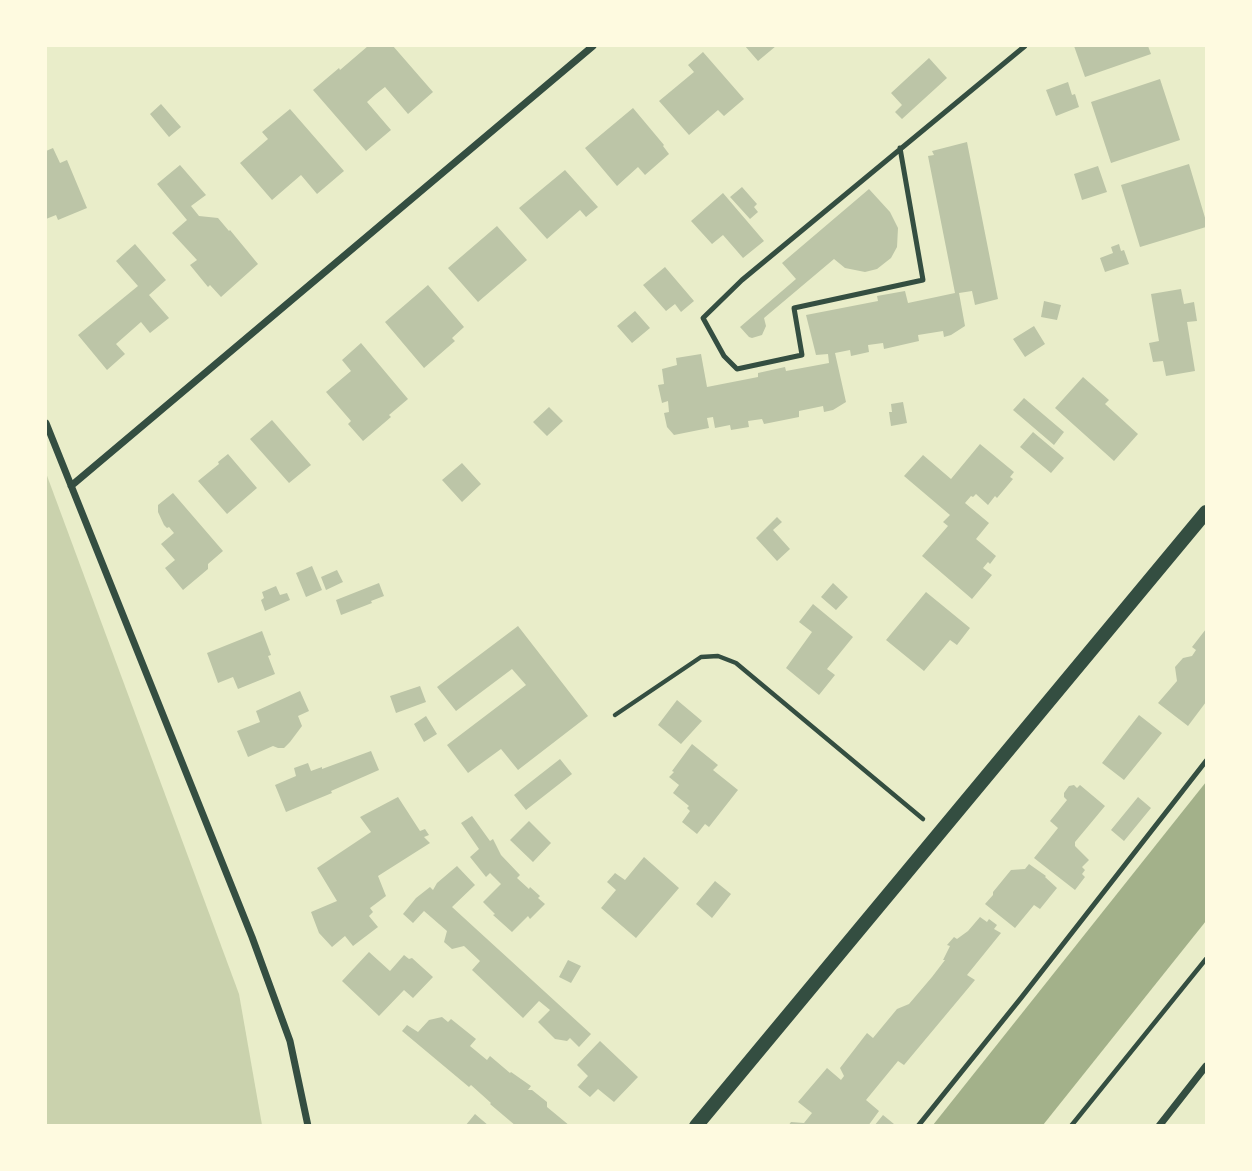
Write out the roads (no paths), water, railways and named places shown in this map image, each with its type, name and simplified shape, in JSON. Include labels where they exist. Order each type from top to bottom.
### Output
[{"type":"main road","points":[[696,1125],[1206,512]]},
{"type":"street","points":[[71,486],[589,47]]},
{"type":"street","points":[[46,423],[253,937],[289,1041],[308,1125]]},
{"type":"street","points":[[1159,1125],[1206,1066]]},
{"type":"lane","points":[[900,148],[923,280],[794,309],[802,355],[737,369],[724,355],[703,318],[742,280],[900,148],[1026,46]]},
{"type":"lane","points":[[918,1125],[1206,761]]}]
